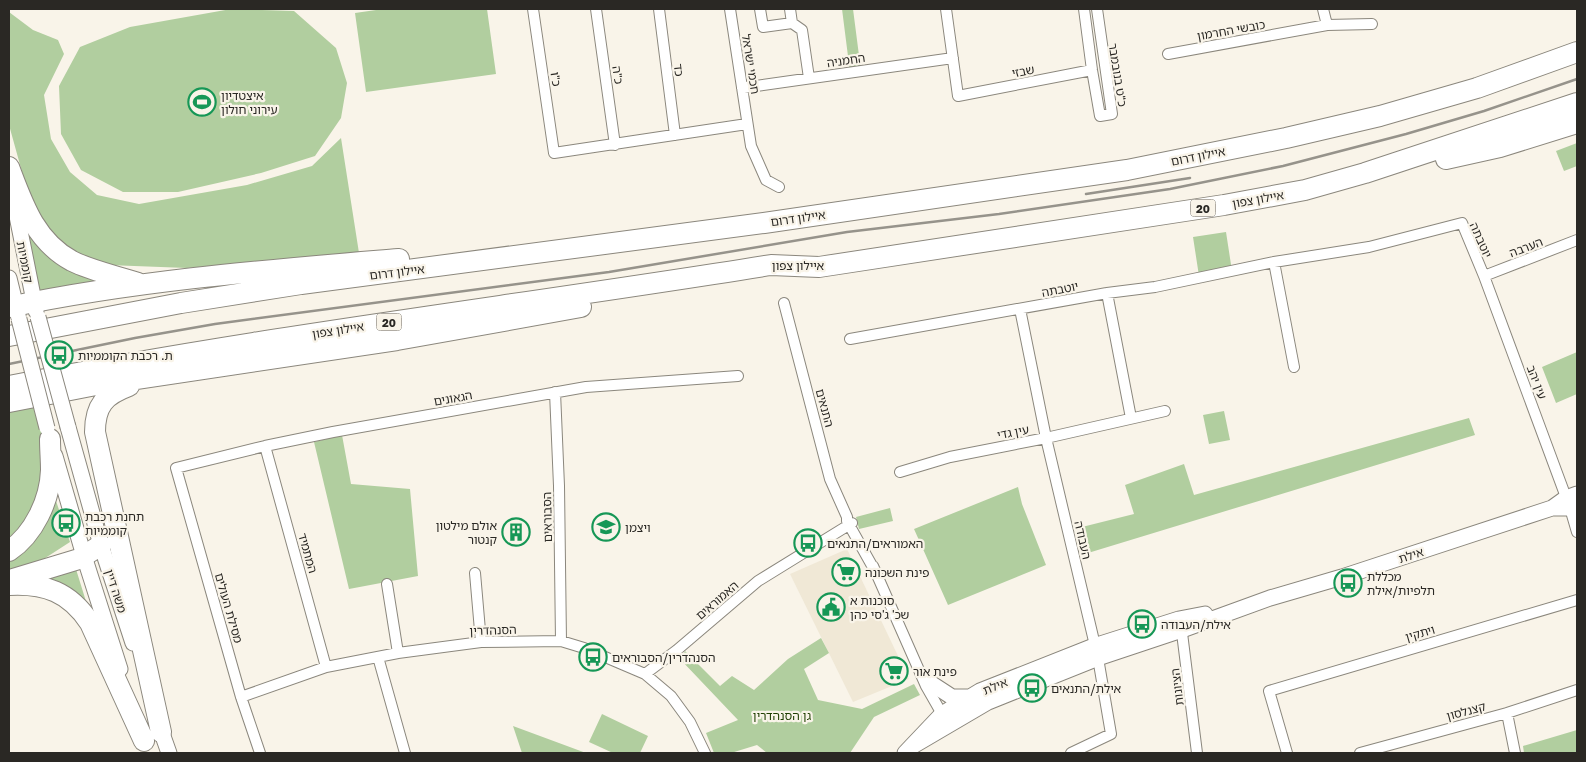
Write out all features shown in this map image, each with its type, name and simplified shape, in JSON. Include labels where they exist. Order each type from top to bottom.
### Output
[{"type":"highway","points":[[1524,71],[1577,48]]},
{"type":"highway","name":"איילון דרום","points":[[20,315],[162,307],[292,286],[675,236],[1127,170],[1286,138],[1380,116],[1477,88],[1577,52]]},
{"type":"highway","name":"איילון צפון","points":[[9,386],[110,366],[340,329],[771,265],[818,267],[1224,205],[1305,190],[1365,173],[1577,104]]},
{"type":"highway","points":[[1365,173],[1500,147],[1577,123]]},
{"type":"highway","points":[[9,167],[24,208],[31,221],[44,239],[54,248],[73,261],[142,284]]},
{"type":"highway","points":[[20,315],[142,284],[221,274],[675,236]]},
{"type":"highway","points":[[9,402],[96,385],[397,340],[818,267]]},
{"type":"highway","points":[[162,732],[98,446],[95,422],[98,411],[103,403],[108,396],[116,391],[192,370]]},
{"type":"highway","points":[[9,551],[32,530],[43,504],[51,471],[48,434]]},
{"type":"highway","points":[[9,580],[66,563],[84,556],[101,545]]},
{"type":"highway","points":[[9,585],[48,588],[65,596],[84,612],[145,747]]},
{"type":"main road","name":"קוממיות","points":[[9,176],[20,315]]},
{"type":"main road","name":"קוממיות","points":[[9,278],[20,315]]},
{"type":"main road","name":"משה דיין","points":[[20,315],[68,427],[101,545],[169,753]]},
{"type":"main road","name":"משה דיין","points":[[20,315],[48,434],[84,556],[145,747]]},
{"type":"main road","name":"אילת","points":[[949,714],[970,697],[1096,652],[1342,577],[1573,501]]},
{"type":"main road","name":"אילת","points":[[949,714],[988,702],[1096,652]]},
{"type":"main road","points":[[932,684],[952,696],[970,697]]},
{"type":"main road","points":[[909,750],[949,714]]},
{"type":"street","name":"כ\"ו","points":[[533,9],[554,153],[615,145]]},
{"type":"street","name":"כ\"ה","points":[[596,9],[615,145]]},
{"type":"street","name":"כד","points":[[659,9],[675,135]]},
{"type":"street","name":"חכמי ישראל","points":[[730,9],[751,146],[766,180],[779,188]]},
{"type":"street","points":[[760,9],[763,27],[792,23],[802,30],[809,78]]},
{"type":"street","points":[[790,9],[792,23]]},
{"type":"street","points":[[946,9],[953,58]]},
{"type":"street","name":"כ\"ט בנובמבר","points":[[1084,9],[1100,116],[1112,114],[1096,9]]},
{"type":"street","points":[[1324,9],[1327,25]]},
{"type":"street","name":"כובשי החרמון","points":[[1168,54],[1327,25],[1372,24]]},
{"type":"street","name":"החמניה","points":[[742,88],[953,58]]},
{"type":"street","name":"שבזי","points":[[953,58],[958,96],[1092,70]]},
{"type":"street","points":[[615,145],[747,124]]},
{"type":"street","name":"יוטבתה","points":[[850,339],[1107,293],[1155,287],[1274,262],[1369,247],[1462,223],[1484,276]]},
{"type":"street","name":"הערבה","points":[[1484,276],[1577,240]]},
{"type":"street","points":[[1274,262],[1294,367]]},
{"type":"street","name":"עין יהב","points":[[1484,276],[1573,501],[1577,532]]},
{"type":"street","points":[[1107,293],[1131,418]]},
{"type":"street","name":"התנאים","points":[[784,303],[830,479],[875,571],[926,686],[949,714]]},
{"type":"street","name":"העבודה","points":[[1020,309],[1046,438],[1096,652],[1111,734],[1071,753]]},
{"type":"street","name":"הגאונים","points":[[176,468],[265,446],[333,432],[555,392],[586,387],[738,376]]},
{"type":"street","name":"הסבוראים","points":[[555,392],[559,486],[561,641]]},
{"type":"street","name":"עין גדי","points":[[900,472],[950,457],[1046,438],[1165,411]]},
{"type":"street","name":"המתמיד","points":[[265,446],[326,667]]},
{"type":"street","name":"מסילת העולים","points":[[176,468],[241,697],[260,753]]},
{"type":"street","name":"האמוראים","points":[[645,674],[678,650],[758,581],[849,521]]},
{"type":"street","points":[[475,573],[481,642]]},
{"type":"street","points":[[387,584],[398,653]]},
{"type":"street","name":"ויתקין","points":[[1287,753],[1269,691],[1577,600]]},
{"type":"street","name":"הציונות","points":[[1181,625],[1197,753]]},
{"type":"street","name":"הסנהדרין","points":[[241,697],[326,667],[398,653],[481,642],[561,641],[584,648],[645,674],[671,696],[690,722],[705,753]]},
{"type":"street","name":"התנאים","points":[[912,655],[932,684],[949,714]]},
{"type":"street","points":[[378,657],[405,753]]},
{"type":"street","name":"קצנלסון","points":[[1363,753],[1508,713],[1577,690]]},
{"type":"street","points":[[1508,713],[1515,753]]},
{"type":"shaded area","points":[[847,549],[909,679],[853,702],[790,574]]},
{"type":"green space","name":"איצטדיון עירוני חולון","points":[[231,9],[294,11],[336,48],[347,83],[341,118],[315,156],[261,173],[178,192],[123,192],[81,170],[61,134],[59,86],[80,47],[130,27]]},
{"type":"green space","points":[[383,9],[487,9],[496,74],[366,92],[355,13]]},
{"type":"green space","points":[[842,9],[853,9],[861,71],[850,72]]},
{"type":"green space","points":[[9,12],[33,30],[58,40],[64,54],[44,95],[51,139],[70,172],[97,195],[139,204],[247,185],[312,166],[341,138],[359,253],[187,268],[108,265],[68,250],[32,208],[9,125]]},
{"type":"green space","points":[[1577,143],[1577,166],[1564,171],[1556,151]]},
{"type":"green space","points":[[24,216],[33,233],[130,281],[39,295]]},
{"type":"green space","points":[[1226,232],[1232,271],[1199,276],[1193,237]]},
{"type":"green space","points":[[1577,352],[1577,394],[1556,403],[1542,367]]},
{"type":"green space","points":[[32,404],[44,439],[45,471],[38,502],[9,544],[9,407]]},
{"type":"green space","points":[[1224,411],[1230,440],[1209,444],[1203,415]]},
{"type":"green space","points":[[1469,418],[1475,435],[1088,553],[1082,527],[1134,514],[1125,485],[1184,464],[1194,495]]},
{"type":"green space","points":[[342,435],[351,484],[410,489],[418,576],[349,589],[314,442]]},
{"type":"green space","points":[[1018,487],[1022,504],[1046,565],[948,605],[914,529]]},
{"type":"green space","points":[[55,498],[70,542],[36,564],[9,574],[9,560]]},
{"type":"green space","points":[[890,508],[893,521],[859,529],[856,517]]},
{"type":"green space","points":[[75,566],[89,611],[39,580]]},
{"type":"green space","name":"גן הסנהדרין","points":[[821,638],[829,653],[804,669],[818,700],[862,709],[914,684],[920,695],[874,717],[850,753],[767,753],[757,745],[731,753],[714,753],[706,733],[738,720],[680,659],[685,651],[720,686],[732,676],[754,690],[788,659]]},
{"type":"green space","points":[[602,714],[648,736],[640,753],[613,753],[589,742]]},
{"type":"green space","points":[[513,726],[586,753],[522,753]]},
{"type":"green space","points":[[1577,730],[1577,753],[1524,753],[1523,746]]},
{"type":"railway","points":[[9,364],[135,338],[215,324],[609,272],[847,232],[999,214],[1170,189],[1283,166],[1406,134],[1484,111],[1577,79]]},
{"type":"railway","points":[[1086,194],[1190,178]]},
{"type":"place","name":"איצטדיון עירוני חולון","points":[[202,102]]},
{"type":"place","name":"ת. רכבת הקוממיות","points":[[59,355]]},
{"type":"place","name":"תחנת רכבת קוממיות","points":[[66,523]]},
{"type":"place","name":"ויצמן","points":[[606,527]]},
{"type":"place","name":"אולם מילטון קנטור","points":[[516,532]]},
{"type":"place","name":"האמוראים/התנאים","points":[[808,543]]},
{"type":"place","name":"פינת השכונה","points":[[846,572]]},
{"type":"place","name":"מכללת תלפיות/אילת","points":[[1348,583]]},
{"type":"place","name":"סוכנות א שכ' ג'סי כהן","points":[[831,607]]},
{"type":"place","name":"אילת/העבודה","points":[[1142,624]]},
{"type":"place","name":"הסנהדרין/הסבוראים","points":[[593,657]]},
{"type":"place","name":"פינת אור","points":[[894,671]]},
{"type":"place","name":"אילת/התנאים","points":[[1032,688]]}]
